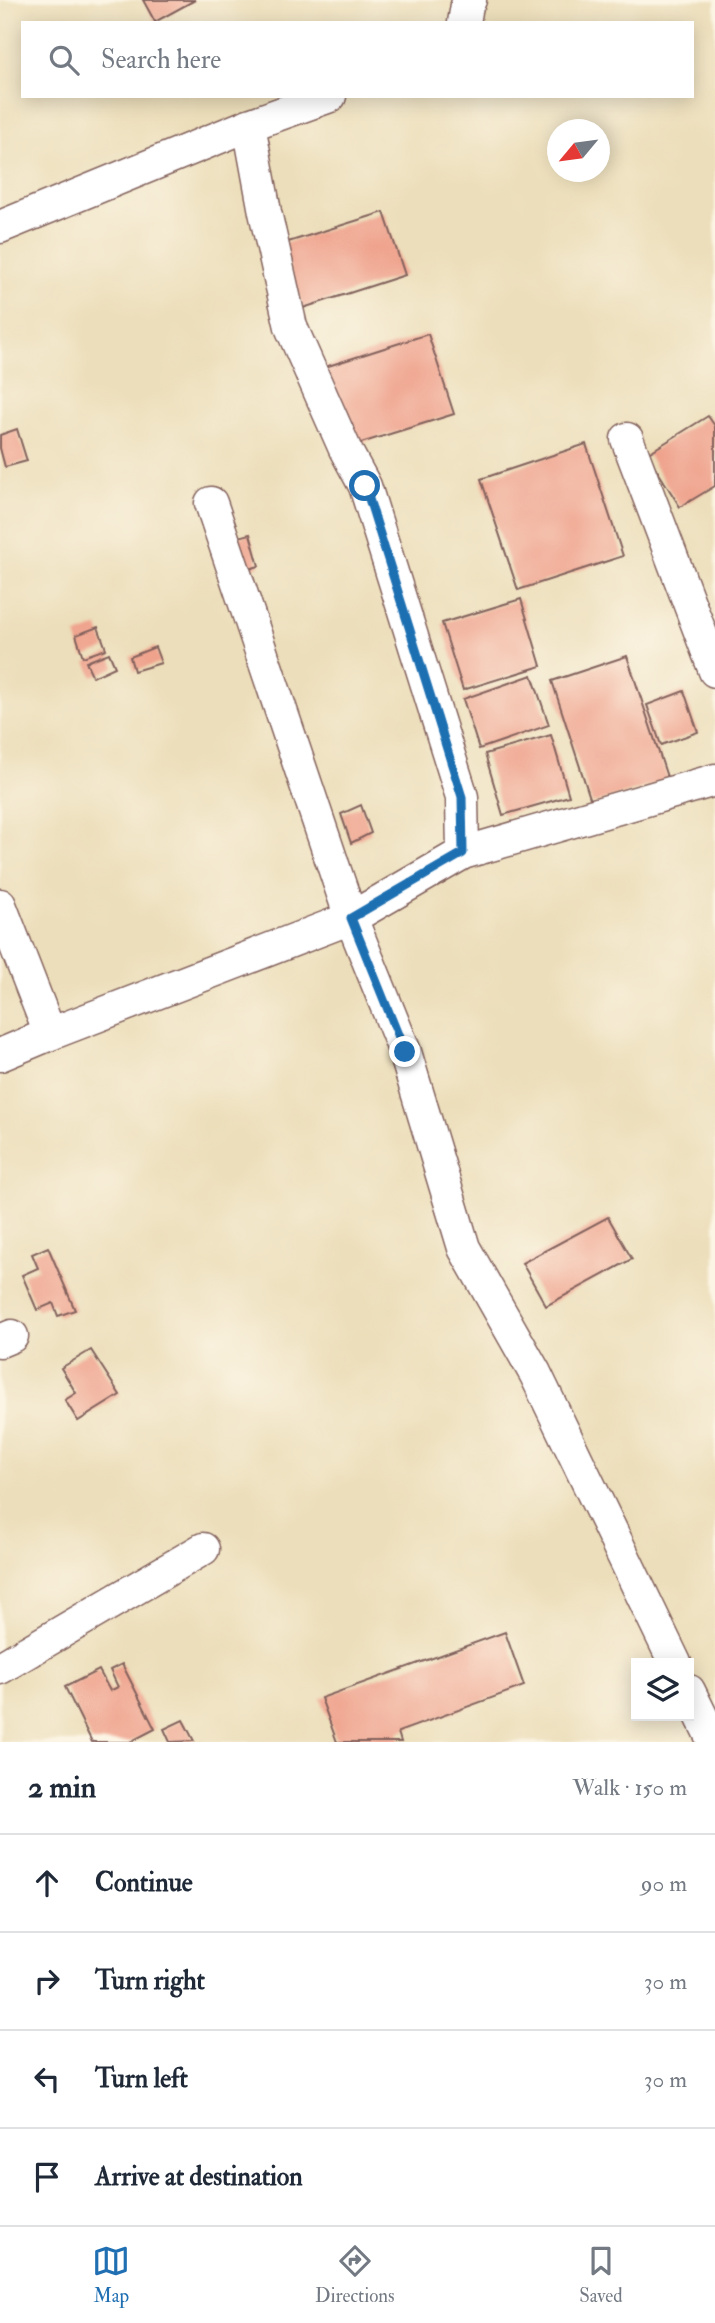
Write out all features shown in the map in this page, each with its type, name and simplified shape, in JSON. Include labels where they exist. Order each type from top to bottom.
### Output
[{"type":"street","points":[[464,21],[470,0]]},
{"type":"street","points":[[0,227],[250,125],[324,98]]},
{"type":"street","points":[[250,125],[265,212],[291,327],[345,449],[365,486],[462,797],[463,853]]},
{"type":"street","points":[[627,439],[715,671]]},
{"type":"street","points":[[211,503],[351,918],[405,1052],[464,1248],[535,1373],[673,1658]]},
{"type":"street","points":[[0,1055],[351,918],[463,853],[715,780]]},
{"type":"street","points":[[0,905],[50,1034]]},
{"type":"street","points":[[0,1668],[203,1549]]},
{"type":"street","points":[[694,1700],[714,1742]]},
{"type":"building","points":[[143,0],[195,0],[157,21]]},
{"type":"building","points":[[384,212],[405,275],[303,308],[282,244]]},
{"type":"building","points":[[428,334],[454,414],[345,448],[319,369]]},
{"type":"building","points":[[708,416],[715,426],[715,486],[680,507],[647,454]]},
{"type":"building","points":[[17,429],[27,461],[5,467],[0,435]]},
{"type":"building","points":[[586,444],[623,556],[518,590],[481,479]]},
{"type":"building","points":[[250,534],[259,566],[236,573],[227,540]]},
{"type":"building","points":[[521,599],[541,666],[463,690],[442,623]]},
{"type":"building","points":[[98,627],[106,649],[83,657],[76,635]]},
{"type":"building","points":[[155,647],[161,663],[134,671],[130,657]]},
{"type":"building","points":[[109,653],[115,667],[93,677],[86,662]]},
{"type":"building","points":[[627,656],[668,780],[592,804],[552,681]]},
{"type":"building","points":[[532,675],[549,725],[479,749],[463,699]]},
{"type":"building","points":[[684,691],[698,732],[661,745],[647,705]]},
{"type":"building","points":[[551,735],[569,796],[503,815],[485,754]]},
{"type":"building","points":[[361,805],[371,833],[351,843],[341,814]]},
{"type":"building","points":[[608,1217],[632,1259],[546,1306],[522,1263]]},
{"type":"building","points":[[48,1247],[75,1310],[58,1316],[53,1303],[37,1310],[22,1275],[38,1268],[32,1254]]},
{"type":"building","points":[[91,1350],[120,1395],[78,1421],[65,1400],[76,1393],[61,1368]]},
{"type":"building","points":[[505,1632],[524,1686],[398,1732],[401,1742],[337,1742],[321,1698]]},
{"type":"building","points":[[122,1664],[155,1729],[130,1742],[92,1742],[65,1687],[99,1670],[110,1691],[118,1687],[110,1670]]},
{"type":"building","points":[[183,1720],[194,1741],[170,1742],[164,1729]]},
{"type":"route","points":[[365,486],[462,797],[463,853],[351,918],[405,1052]]}]
